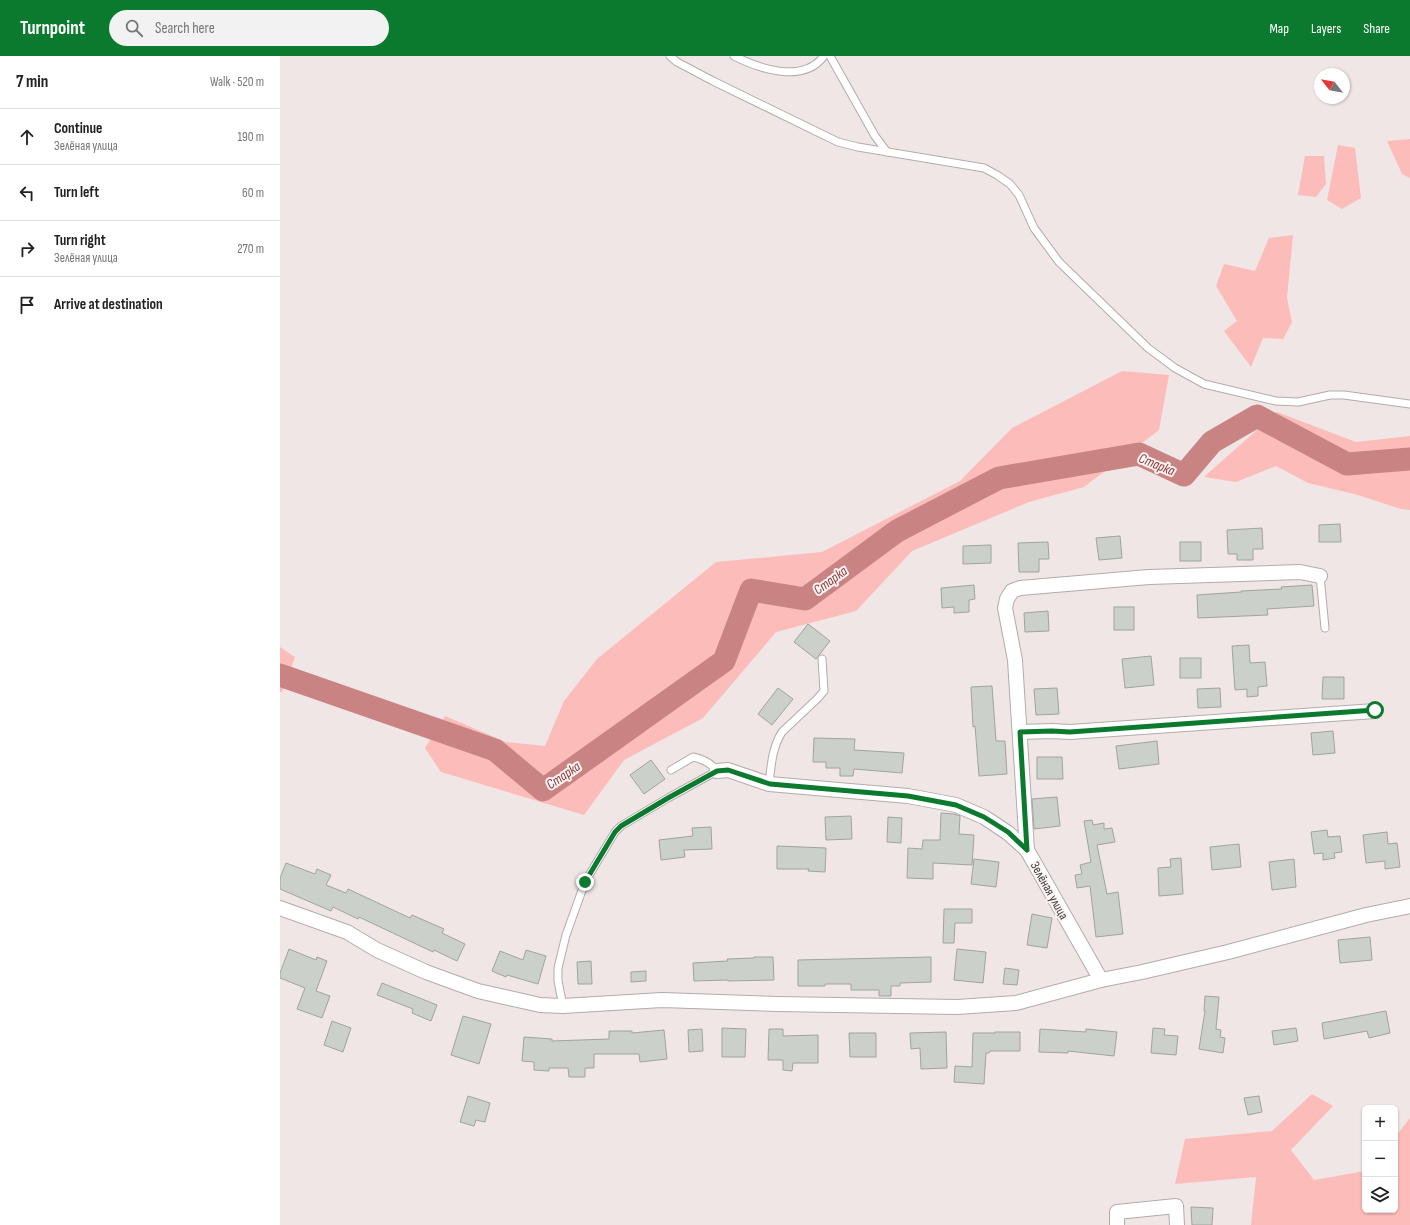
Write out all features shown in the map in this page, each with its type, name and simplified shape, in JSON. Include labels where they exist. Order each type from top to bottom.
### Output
[{"type":"street","points":[[1027,850],[1015,660],[1005,608],[1007,599],[1012,591],[1020,588],[1149,577],[1300,572],[1320,576]]},
{"type":"street","points":[[1020,732],[1070,732],[1375,710]]},
{"type":"street","name":"Зелёная улица","points":[[717,771],[728,770],[770,784],[908,796],[956,805],[984,817],[1008,832],[1027,850],[1101,980]]},
{"type":"street","points":[[280,908],[346,932],[377,950],[426,972],[478,991],[540,1006],[662,1000],[958,1007],[1016,1003],[1101,980],[1228,952],[1366,915],[1410,906]]},
{"type":"street","points":[[1117,1225],[1117,1212],[1176,1206],[1177,1225]]},
{"type":"lane","points":[[670,56],[677,62],[713,81],[838,142],[858,147],[984,168],[997,175],[1010,184],[1019,195],[1034,228],[1059,262],[1148,348],[1175,368],[1204,384],[1276,401],[1298,402],[1330,395],[1344,395],[1410,404]]},
{"type":"lane","points":[[734,56],[774,71],[792,72],[811,67],[824,56]]},
{"type":"lane","points":[[830,56],[875,136],[887,152]]},
{"type":"lane","points":[[1320,576],[1325,628]]},
{"type":"lane","points":[[770,784],[771,760],[782,732],[824,691],[822,659]]},
{"type":"lane","points":[[563,1006],[558,981],[558,968],[564,941],[585,882],[615,832],[621,826],[717,771],[714,766],[702,759],[693,757],[670,770]]},
{"type":"shaded area","points":[[1410,139],[1410,178],[1402,174],[1387,141]]},
{"type":"shaded area","points":[[1338,145],[1355,148],[1361,198],[1342,209],[1327,200]]},
{"type":"shaded area","points":[[1305,156],[1324,156],[1326,184],[1316,197],[1298,195]]},
{"type":"shaded area","points":[[1293,235],[1287,298],[1292,322],[1283,339],[1263,338],[1251,367],[1224,331],[1237,321],[1216,286],[1224,264],[1255,271],[1269,238]]},
{"type":"shaded area","points":[[1122,371],[1169,375],[1159,430],[1084,487],[1029,502],[912,551],[856,611],[776,632],[703,718],[624,760],[584,815],[441,772],[425,748],[445,716],[506,742],[545,746],[564,701],[597,659],[716,562],[822,552],[960,481],[1012,428]]},
{"type":"shaded area","points":[[1277,412],[1356,442],[1410,436],[1410,510],[1401,509],[1358,495],[1308,483],[1276,466],[1236,482],[1204,477]]},
{"type":"shaded area","points":[[280,647],[295,657],[282,692],[280,692]]},
{"type":"shaded area","points":[[1312,1094],[1333,1106],[1291,1150],[1314,1180],[1362,1172],[1362,1213],[1398,1213],[1398,1133],[1410,1118],[1410,1225],[1251,1225],[1256,1177],[1175,1184],[1185,1139],[1272,1131]]},
{"type":"building","points":[[1340,524],[1341,542],[1319,542],[1319,525]]},
{"type":"building","points":[[1262,528],[1263,549],[1253,549],[1253,560],[1237,560],[1237,554],[1228,554],[1227,530]]},
{"type":"building","points":[[1120,536],[1122,558],[1099,560],[1096,538]]},
{"type":"building","points":[[1048,542],[1049,559],[1039,559],[1039,572],[1019,572],[1018,543]]},
{"type":"building","points":[[1180,542],[1201,542],[1201,561],[1180,561]]},
{"type":"building","points":[[991,545],[991,563],[963,564],[963,546]]},
{"type":"building","points":[[974,585],[975,599],[969,600],[969,612],[954,613],[954,607],[942,608],[941,588]]},
{"type":"building","points":[[1312,585],[1314,606],[1267,609],[1268,615],[1198,618],[1197,595],[1282,589],[1281,587]]},
{"type":"building","points":[[1114,607],[1134,607],[1134,630],[1114,630]]},
{"type":"building","points":[[1048,611],[1049,631],[1025,632],[1024,613]]},
{"type":"building","points":[[808,624],[830,641],[816,659],[794,642]]},
{"type":"building","points":[[1249,645],[1250,663],[1265,662],[1267,686],[1258,687],[1258,696],[1247,697],[1247,689],[1235,690],[1232,646]]},
{"type":"building","points":[[1151,656],[1154,685],[1125,688],[1122,659]]},
{"type":"building","points":[[1180,658],[1201,658],[1201,678],[1180,678]]},
{"type":"building","points":[[1323,677],[1344,677],[1344,699],[1322,699]]},
{"type":"building","points":[[992,686],[996,741],[1005,741],[1007,774],[979,776],[975,726],[973,727],[971,687]]},
{"type":"building","points":[[778,688],[793,699],[772,725],[758,714]]},
{"type":"building","points":[[1057,688],[1059,714],[1036,715],[1034,689]]},
{"type":"building","points":[[1220,688],[1221,707],[1198,708],[1197,689]]},
{"type":"building","points":[[1333,731],[1335,753],[1313,755],[1311,733]]},
{"type":"building","points":[[814,738],[855,739],[854,750],[904,753],[902,773],[854,769],[853,776],[840,776],[840,768],[826,768],[826,762],[813,762]]},
{"type":"building","points":[[1157,741],[1159,764],[1119,769],[1116,746]]},
{"type":"building","points":[[1037,757],[1062,757],[1063,779],[1037,779]]},
{"type":"building","points":[[651,760],[665,779],[644,794],[630,775]]},
{"type":"building","points":[[1057,797],[1060,826],[1034,829],[1032,799]]},
{"type":"building","points":[[941,813],[960,816],[959,834],[974,835],[972,865],[933,863],[933,879],[907,878],[908,848],[922,849],[923,840],[940,840]]},
{"type":"building","points":[[851,816],[852,839],[826,840],[825,817]]},
{"type":"building","points":[[888,817],[902,818],[901,843],[887,842]]},
{"type":"building","points":[[1092,820],[1093,825],[1104,823],[1104,829],[1112,828],[1115,842],[1097,845],[1107,894],[1118,892],[1123,934],[1096,937],[1090,886],[1077,888],[1075,875],[1082,874],[1080,865],[1091,862],[1084,821]]},
{"type":"building","points":[[711,827],[712,849],[684,850],[685,857],[661,860],[659,840],[693,836],[692,828]]},
{"type":"building","points":[[1327,830],[1328,837],[1340,836],[1342,852],[1334,853],[1335,858],[1323,860],[1323,853],[1314,854],[1311,832]]},
{"type":"building","points":[[1387,832],[1388,844],[1397,843],[1400,867],[1385,869],[1385,861],[1366,863],[1363,835]]},
{"type":"building","points":[[1239,844],[1241,867],[1212,870],[1210,847]]},
{"type":"building","points":[[777,846],[826,848],[825,872],[808,871],[809,869],[777,869]]},
{"type":"building","points":[[1181,858],[1183,894],[1159,896],[1158,868],[1171,867],[1170,859]]},
{"type":"building","points":[[974,859],[999,862],[996,887],[971,884]]},
{"type":"building","points":[[1294,859],[1296,887],[1272,890],[1269,862]]},
{"type":"building","points":[[286,863],[315,874],[317,869],[331,875],[326,885],[346,893],[348,889],[410,918],[412,915],[444,929],[442,933],[465,944],[457,961],[434,950],[433,952],[359,917],[358,919],[333,907],[331,911],[280,889],[280,878]]},
{"type":"building","points":[[944,909],[972,909],[972,923],[955,923],[954,943],[943,943]]},
{"type":"building","points":[[1032,914],[1052,918],[1047,948],[1027,945]]},
{"type":"building","points":[[1370,937],[1372,960],[1340,963],[1338,940]]},
{"type":"building","points":[[289,949],[316,960],[317,957],[327,961],[316,991],[330,996],[322,1018],[297,1009],[305,988],[280,978],[280,973]]},
{"type":"building","points":[[957,949],[986,952],[983,983],[954,980]]},
{"type":"building","points":[[526,950],[546,956],[538,984],[507,975],[506,977],[492,971],[500,951],[523,960]]},
{"type":"building","points":[[773,957],[774,980],[694,981],[693,963],[728,961],[727,959]]},
{"type":"building","points":[[931,957],[931,982],[900,983],[900,986],[891,986],[891,996],[879,996],[879,990],[851,990],[851,984],[798,986],[798,960]]},
{"type":"building","points":[[591,961],[592,984],[578,984],[577,962]]},
{"type":"building","points":[[1005,968],[1019,970],[1017,985],[1003,984]]},
{"type":"building","points":[[646,971],[646,981],[631,982],[631,972]]},
{"type":"building","points":[[382,983],[437,1005],[431,1021],[412,1013],[413,1009],[377,995]]},
{"type":"building","points":[[1205,996],[1219,997],[1216,1029],[1221,1030],[1220,1037],[1225,1038],[1223,1053],[1199,1049],[1205,1011]]},
{"type":"building","points":[[1386,1011],[1390,1033],[1369,1038],[1367,1031],[1324,1039],[1322,1023]]},
{"type":"building","points":[[463,1016],[491,1024],[479,1064],[451,1055]]},
{"type":"building","points":[[332,1021],[351,1028],[343,1052],[324,1045]]},
{"type":"building","points":[[722,1028],[746,1029],[745,1057],[722,1057]]},
{"type":"building","points":[[1153,1028],[1165,1029],[1164,1035],[1178,1036],[1176,1055],[1151,1053]]},
{"type":"building","points":[[1296,1028],[1298,1041],[1274,1045],[1272,1031]]},
{"type":"building","points":[[702,1029],[703,1051],[689,1052],[688,1030]]},
{"type":"building","points":[[769,1029],[783,1029],[783,1036],[818,1035],[818,1063],[793,1063],[792,1071],[783,1070],[783,1060],[768,1060]]},
{"type":"building","points":[[1040,1029],[1086,1032],[1086,1029],[1117,1032],[1114,1056],[1068,1051],[1068,1053],[1039,1052]]},
{"type":"building","points":[[664,1030],[667,1059],[640,1062],[639,1054],[594,1054],[594,1068],[585,1068],[585,1077],[569,1077],[568,1068],[549,1068],[549,1071],[534,1070],[534,1062],[522,1061],[524,1037],[552,1039],[552,1041],[609,1039],[609,1031],[632,1031],[632,1033]]},
{"type":"building","points":[[946,1032],[947,1068],[921,1069],[920,1048],[911,1049],[910,1033]]},
{"type":"building","points":[[1020,1032],[1020,1051],[990,1051],[989,1053],[986,1053],[984,1084],[954,1082],[955,1066],[972,1067],[973,1033]]},
{"type":"building","points":[[849,1033],[876,1033],[876,1057],[850,1057]]},
{"type":"building","points":[[468,1096],[490,1103],[485,1122],[476,1120],[474,1126],[460,1122]]},
{"type":"building","points":[[1259,1096],[1262,1112],[1248,1115],[1244,1098]]},
{"type":"building","points":[[1191,1207],[1213,1208],[1212,1225],[1192,1225]]},
{"type":"waterway","name":"Старка","points":[[280,675],[495,750],[543,790],[724,661],[751,590],[805,599],[897,531],[999,478],[1139,454],[1184,475],[1212,442],[1257,416],[1347,464],[1410,459]]},
{"type":"route","points":[[585,882],[615,832],[621,826],[717,771],[728,770],[770,784],[908,796],[956,805],[984,817],[1008,832],[1027,850],[1020,732],[1070,732],[1375,710]]}]
